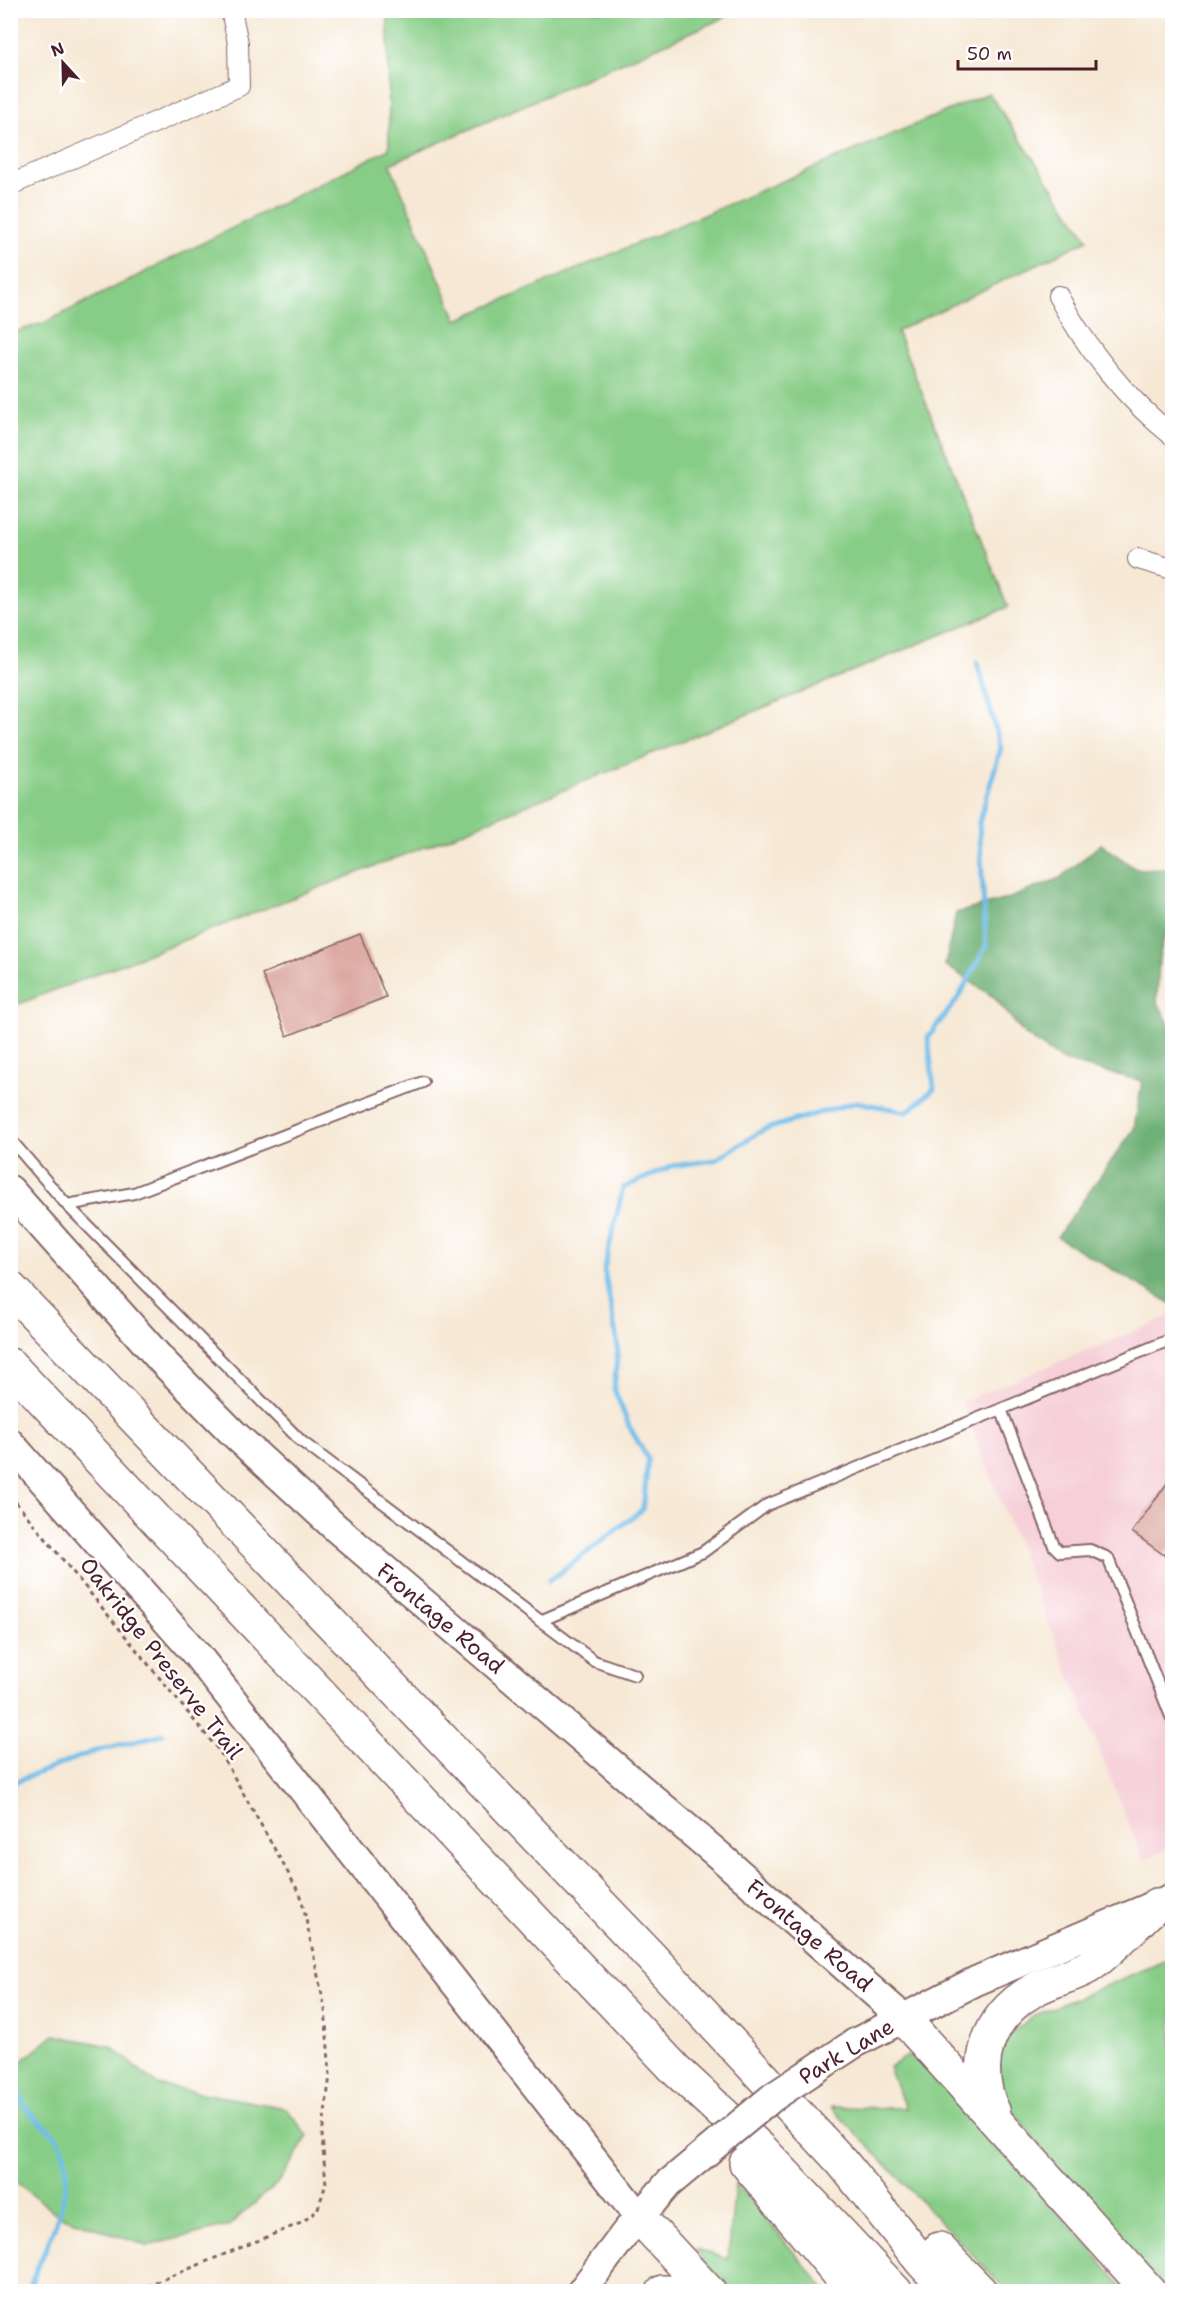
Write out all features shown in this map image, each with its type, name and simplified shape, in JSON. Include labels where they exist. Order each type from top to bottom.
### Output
[{"type":"highway","points":[[10,1273],[115,1397]]},
{"type":"highway","points":[[10,1288],[650,1956],[842,2162],[922,2262],[950,2292]]},
{"type":"highway","points":[[10,1365],[676,2070],[762,2150],[896,2292]]},
{"type":"highway","points":[[1010,2137],[995,2114],[984,2086],[984,2056],[992,2031],[1020,1999],[1050,1982],[1088,1967],[1164,1901]]},
{"type":"highway","points":[[902,2017],[1150,2292]]},
{"type":"highway","points":[[676,2070],[746,2163],[854,2292]]},
{"type":"highway","points":[[842,2162],[937,2247],[981,2292]]},
{"type":"highway","points":[[639,2217],[710,2292]]},
{"type":"highway","points":[[663,2292],[670,2292]]},
{"type":"main road","name":"Frontage Road","points":[[10,1190],[162,1361],[234,1434],[336,1528],[713,1850],[902,2017]]},
{"type":"main road","points":[[10,1443],[197,1655],[639,2217]]},
{"type":"main road","name":"Park Lane","points":[[581,2292],[639,2217],[668,2184],[725,2133],[772,2097],[855,2043],[902,2017],[976,1981],[1164,1901]]},
{"type":"street","points":[[10,185],[239,86],[238,43],[231,10]]},
{"type":"street","points":[[1058,296],[1079,335],[1152,419],[1173,435]]},
{"type":"street","points":[[1138,559],[1173,569]]},
{"type":"lane","points":[[67,1205],[134,1193],[423,1082]]},
{"type":"lane","points":[[10,1139],[67,1205],[301,1441],[594,1661],[635,1675]]},
{"type":"lane","points":[[540,1621],[703,1552],[767,1505],[1173,1339]]},
{"type":"lane","points":[[1001,1409],[1054,1546],[1060,1552],[1090,1550],[1108,1558],[1173,1719]]},
{"type":"path","name":"Oakridge Preserve Trail","points":[[10,1495],[220,1752],[301,1896],[325,2008],[330,2075],[322,2136],[326,2184],[317,2211],[301,2223],[132,2292]]},
{"type":"shaded area","points":[[1172,1316],[1172,1848],[1143,1860],[961,1402]]},
{"type":"green space","points":[[388,11],[722,11],[726,17],[390,164],[457,320],[989,93],[1088,240],[897,331],[1008,607],[445,839],[11,1007],[11,333],[44,323],[389,149]]},
{"type":"green space","points":[[1101,844],[1136,869],[1172,868],[1172,933],[1164,938],[1159,958],[1157,1001],[1172,1029],[1172,1304],[1057,1237],[1134,1129],[1142,1081],[1063,1061],[1024,1034],[994,997],[945,965],[956,913],[1010,898],[1060,878]]},
{"type":"green space","points":[[1172,1958],[1172,2291],[1163,2291],[1043,2151],[1006,2101],[1001,2087],[999,2062],[1007,2037],[1033,2016]]},
{"type":"green space","points":[[54,2035],[110,2046],[158,2085],[286,2108],[308,2136],[279,2182],[228,2226],[147,2246],[58,2215],[10,2177],[10,2120],[15,2067]]},
{"type":"green space","points":[[907,2056],[916,2058],[1078,2234],[1126,2291],[1007,2291],[831,2107],[905,2108],[889,2067]]},
{"type":"green space","points":[[735,2183],[827,2291],[733,2291],[703,2262],[697,2249],[728,2259]]},
{"type":"building","points":[[360,934],[386,997],[287,1036],[262,974]]},
{"type":"building","points":[[1173,1475],[1173,1544],[1164,1555],[1132,1532]]},
{"type":"waterway","points":[[549,1581],[643,1509],[648,1459],[629,1426],[614,1389],[618,1347],[604,1269],[623,1188],[672,1166],[715,1160],[763,1130],[857,1102],[907,1112],[934,1089],[928,1037],[959,997],[986,946],[979,822],[1001,748],[977,662]]},
{"type":"waterway","points":[[10,1784],[92,1752],[163,1734]]},
{"type":"waterway","points":[[10,2075],[28,2109],[54,2134],[63,2151],[66,2170],[65,2191],[52,2235],[27,2292]]}]
